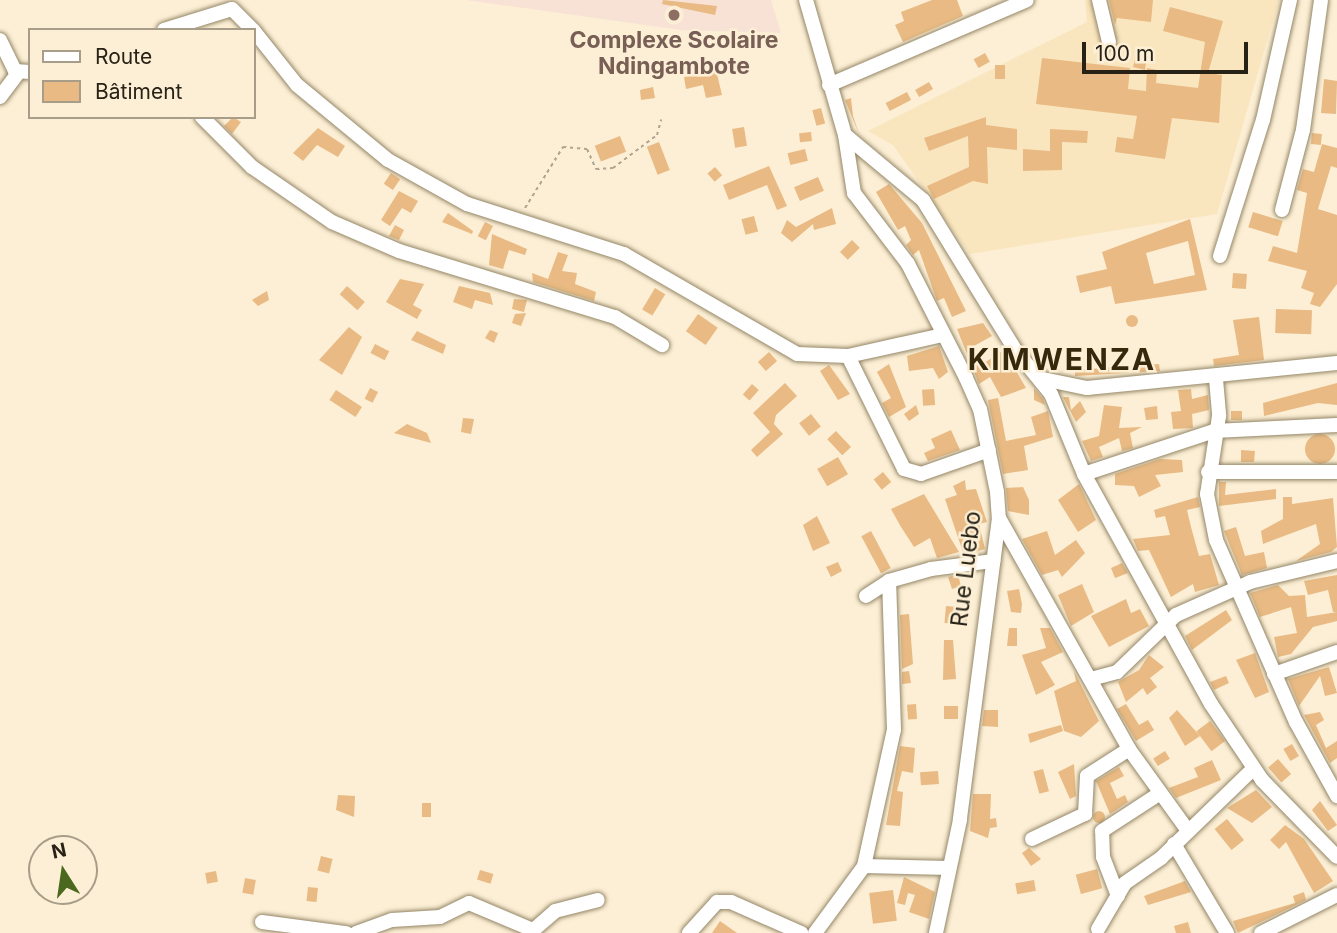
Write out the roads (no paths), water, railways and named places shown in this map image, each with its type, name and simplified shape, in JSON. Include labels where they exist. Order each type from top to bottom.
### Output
[{"type":"street","name":"Rue Luebo","points":[[806,0],[845,135],[854,193],[908,264],[981,409],[999,518],[949,868],[936,933]]},
{"type":"street","points":[[829,85],[1027,0]]},
{"type":"street","points":[[1100,0],[1109,42]]},
{"type":"street","points":[[1220,256],[1263,120],[1290,0]]},
{"type":"street","points":[[1282,210],[1303,130],[1321,0]]},
{"type":"street","points":[[170,28],[232,9],[251,28]]},
{"type":"street","points":[[256,34],[297,85],[388,160],[467,204],[518,223],[624,254],[797,354],[848,356],[943,335]]},
{"type":"street","points":[[0,40],[24,73],[0,97]]},
{"type":"street","points":[[204,119],[252,167],[332,222],[399,251],[615,317],[662,345]]},
{"type":"street","points":[[845,135],[918,194],[1016,351],[1043,379],[1084,474],[1253,769],[1337,857]]},
{"type":"street","points":[[848,356],[904,469],[921,474],[989,450]]},
{"type":"street","points":[[1043,379],[1077,388],[1216,379],[1337,363]]},
{"type":"street","points":[[1216,379],[1214,431],[1208,472],[1216,540],[1274,674],[1337,796]]},
{"type":"street","points":[[1084,474],[1214,431],[1337,425]]},
{"type":"street","points":[[1194,438],[1209,455]]},
{"type":"street","points":[[1208,472],[1337,472]]},
{"type":"street","points":[[999,518],[1129,749],[1186,828]]},
{"type":"street","points":[[866,596],[889,581],[993,561]]},
{"type":"street","points":[[1091,679],[1117,672],[1167,622],[1238,586],[1337,561]]},
{"type":"street","points":[[815,933],[864,866],[894,730],[889,581]]},
{"type":"street","points":[[1274,674],[1337,652]]},
{"type":"street","points":[[1032,839],[1085,814],[1087,776],[1129,749]]},
{"type":"street","points":[[1098,929],[1118,896],[1174,844],[1186,828],[1253,769]]},
{"type":"street","points":[[1118,896],[1103,857],[1102,831],[1159,794]]},
{"type":"street","points":[[1174,844],[1227,933]]},
{"type":"street","points":[[864,866],[949,868]]},
{"type":"street","points":[[1261,933],[1297,918],[1337,895]]},
{"type":"street","points":[[356,933],[392,920],[440,917],[469,903],[531,932],[555,911],[598,901]]},
{"type":"street","points":[[689,933],[717,902],[736,903],[802,933]]},
{"type":"street","points":[[1290,933],[1297,918]]},
{"type":"street","points":[[262,922],[346,933]]},
{"type":"place","name":"Complexe Scolaire Ndingambote","points":[[674,15]]},
{"type":"district","name":"KIMWENZA","points":[[1062,359]]}]
